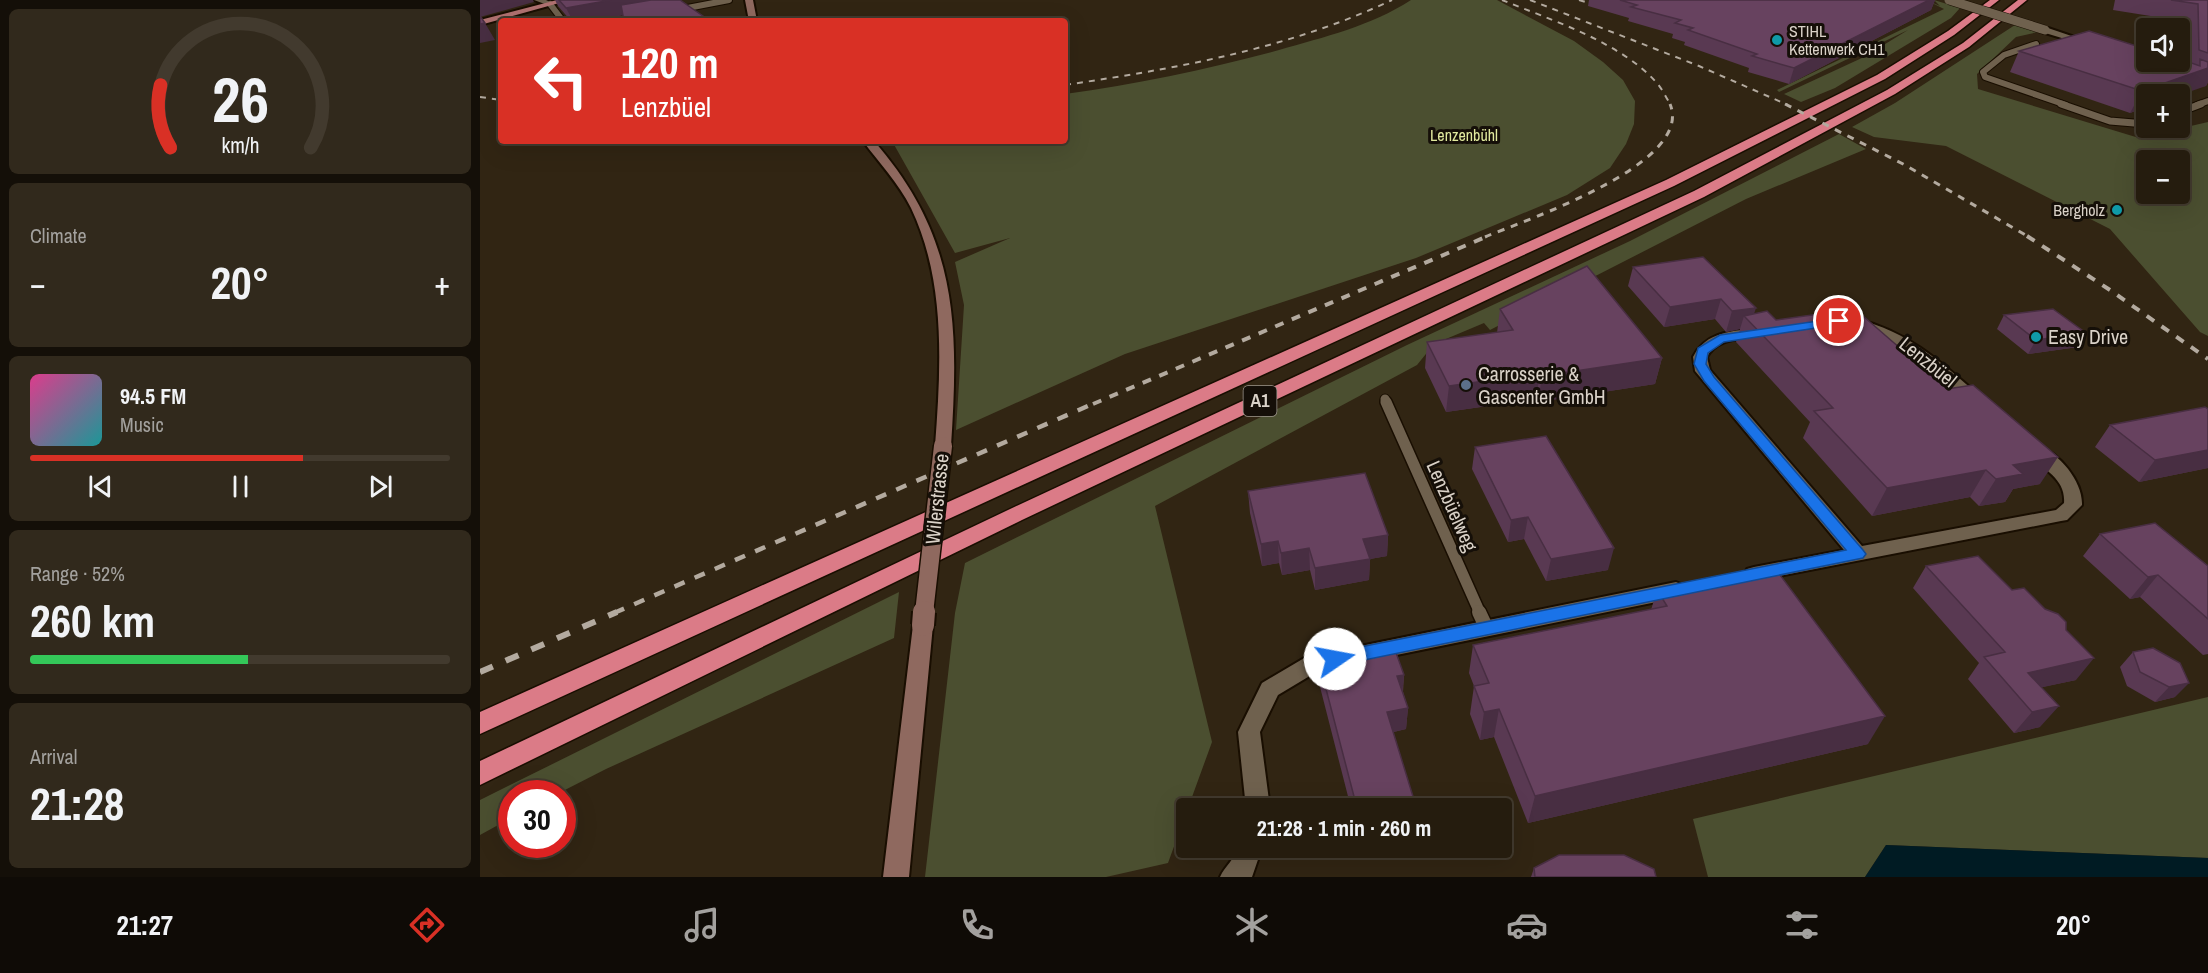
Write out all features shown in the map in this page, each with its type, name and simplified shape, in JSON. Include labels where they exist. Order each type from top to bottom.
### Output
[{"type":"highway","name":"A1","points":[[480,723],[901,529],[1670,183],[1873,81],[1951,33],[1995,0]]},
{"type":"highway","name":"A1","points":[[480,773],[875,581],[1708,189],[1898,88],[1966,45],[2023,0]]},
{"type":"main road","points":[[498,18],[566,0]]},
{"type":"main road","points":[[749,0],[752,18]]},
{"type":"main road","points":[[480,23],[498,18]]},
{"type":"main road","name":"Wilerstrasse","points":[[871,144],[897,175],[915,203],[932,244],[942,279],[949,358],[943,446],[896,877]]},
{"type":"street","points":[[538,0],[550,4]]},
{"type":"street","points":[[1949,0],[2094,45]]},
{"type":"street","name":"Lenzbüel","points":[[1839,321],[1870,325],[1902,339],[1991,414]]},
{"type":"street","points":[[1774,330],[1712,342],[1702,351],[1700,364],[1708,379],[1858,554]]},
{"type":"street","points":[[1730,579],[2051,518],[2069,511],[2075,498],[2069,482],[2027,444]]},
{"type":"street","points":[[1257,798],[1249,732],[1270,689],[1313,663],[1695,586]]},
{"type":"street","points":[[1233,877],[1243,869],[1247,858]]},
{"type":"lane","points":[[664,13],[729,0]]},
{"type":"lane","points":[[550,4],[561,18]]},
{"type":"lane","points":[[636,18],[642,17]]},
{"type":"lane","points":[[2036,44],[2004,55],[1983,72],[1985,77],[2110,121],[2136,123]]},
{"type":"lane","points":[[2190,108],[2208,101]]},
{"type":"lane","name":"Lenzbüelweg","points":[[1385,399],[1486,627]]},
{"type":"green space","name":"Lenzenbühl","points":[[1411,0],[1497,0],[1574,41],[1623,80],[1635,101],[1634,124],[1626,144],[1610,168],[1567,195],[1416,258],[1125,354],[956,430],[964,305],[955,262],[1010,238],[955,253],[894,144],[1068,144],[1068,94],[1173,75],[1279,50],[1364,24]]},
{"type":"green space","points":[[1926,0],[1940,6],[1934,0],[1960,8],[1951,18],[1835,88],[1801,102],[1784,94],[1864,57],[1908,30],[1779,92],[1777,90],[1944,9]]},
{"type":"green space","points":[[2015,25],[2038,32],[2016,37],[1977,74],[1978,89],[2136,138],[2190,138],[2190,126],[2208,122],[2208,336],[2200,332],[2110,229],[1946,146],[1874,137],[1852,127],[1895,103]]},
{"type":"green space","points":[[1839,134],[1866,149],[1746,199],[1490,330],[1484,323],[1434,344],[1417,365],[1155,506],[1212,742],[1192,798],[1176,798],[1176,841],[1168,863],[1106,877],[925,877],[955,613],[965,563],[1407,345],[1630,241]]},
{"type":"green space","points":[[899,592],[894,638],[576,784],[576,780],[520,780]]},
{"type":"green space","points":[[2208,697],[2208,858],[1886,845],[1865,877],[1708,877],[1693,819]]},
{"type":"green space","points":[[498,791],[498,825],[480,835],[480,800]]},
{"type":"water","points":[[1886,845],[2208,858],[2208,877],[1865,877]]},
{"type":"building","points":[[559,0],[611,0],[566,8]]},
{"type":"building","points":[[651,0],[680,0],[706,18],[623,18],[621,5]]},
{"type":"building","name":"STIHL Kettenwerk CH1","points":[[1620,0],[1929,0],[1794,68],[1752,56],[1757,54],[1688,30],[1693,28],[1675,23],[1681,20],[1631,7],[1637,5]]},
{"type":"building","points":[[2171,0],[2208,0],[2208,53],[2199,50],[2198,4]]},
{"type":"building","points":[[2089,31],[2136,46],[2136,72],[2190,72],[2190,62],[2200,66],[2200,59],[2208,62],[2208,68],[2162,84],[2136,84],[2136,89],[2019,51]]},
{"type":"building","points":[[1703,257],[1756,308],[1732,311],[1721,299],[1670,307],[1633,267]]},
{"type":"building","points":[[1587,266],[1662,358],[1542,376],[1540,373],[1449,386],[1427,342],[1513,330],[1500,309]]},
{"type":"building","points":[[1855,309],[1947,389],[1973,385],[2058,457],[2013,465],[2023,474],[1996,479],[1986,470],[1887,488],[1814,411],[1833,408],[1744,316],[1767,311],[1776,320]]},
{"type":"building","points":[[2053,309],[2086,333],[2036,340],[2004,315]]},
{"type":"building","points":[[2205,407],[2208,409],[2208,450],[2155,460],[2110,425]]},
{"type":"building","points":[[1546,436],[1614,548],[1551,559],[1528,517],[1511,520],[1475,447]]},
{"type":"building","points":[[1365,473],[1388,535],[1363,539],[1370,559],[1315,568],[1309,548],[1281,553],[1278,541],[1261,544],[1248,491]]},
{"type":"building","points":[[2155,523],[2208,566],[2208,619],[2158,575],[2148,577],[2100,534]]},
{"type":"building","points":[[1978,556],[2012,590],[2024,588],[2045,609],[2058,614],[2066,622],[2066,630],[2094,658],[2028,673],[2059,706],[2032,712],[1984,657],[2005,652],[1926,566]]},
{"type":"building","points":[[1774,567],[1885,716],[1535,796],[1499,709],[1484,712],[1474,686],[1489,683],[1473,645],[1667,606],[1657,590]]},
{"type":"building","points":[[1394,647],[1404,675],[1397,676],[1408,708],[1387,712],[1413,798],[1354,798],[1319,662]]},
{"type":"building","points":[[2153,648],[2180,663],[2189,683],[2169,687],[2140,672],[2133,652]]},
{"type":"building","points":[[1559,855],[1624,855],[1654,869],[1656,877],[1535,877],[1534,868]]},
{"type":"railway","points":[[1068,84],[1191,64],[1273,44],[1313,32],[1392,0]]},
{"type":"railway","points":[[1502,0],[1563,24],[1624,55],[1656,82],[1671,105]]},
{"type":"railway","points":[[1530,0],[1699,66],[1788,105]]},
{"type":"railway","points":[[1579,0],[1592,4]]},
{"type":"railway","points":[[480,97],[498,100]]},
{"type":"railway","points":[[1485,237],[1568,203],[1602,187],[1633,168],[1657,148],[1671,126],[1670,104]]},
{"type":"railway","points":[[1785,104],[1905,165],[2029,237]]},
{"type":"railway","points":[[1093,404],[1488,236]]},
{"type":"railway","points":[[2027,236],[2110,290],[2208,359]]},
{"type":"railway","points":[[614,613],[1097,402]]},
{"type":"railway","points":[[480,672],[617,612]]},
{"type":"place","name":"STIHL Kettenwerk CH1","points":[[1777,40]]},
{"type":"place","name":"Bergholz","points":[[2117,210]]},
{"type":"place","name":"Easy Drive","points":[[2036,337]]},
{"type":"place","name":"Carrosserie & Gascenter GmbH","points":[[1466,385]]},
{"type":"route","points":[[1335,659],[1858,554],[1708,379],[1700,364],[1702,351],[1706,346],[1720,339],[1839,321]]}]
